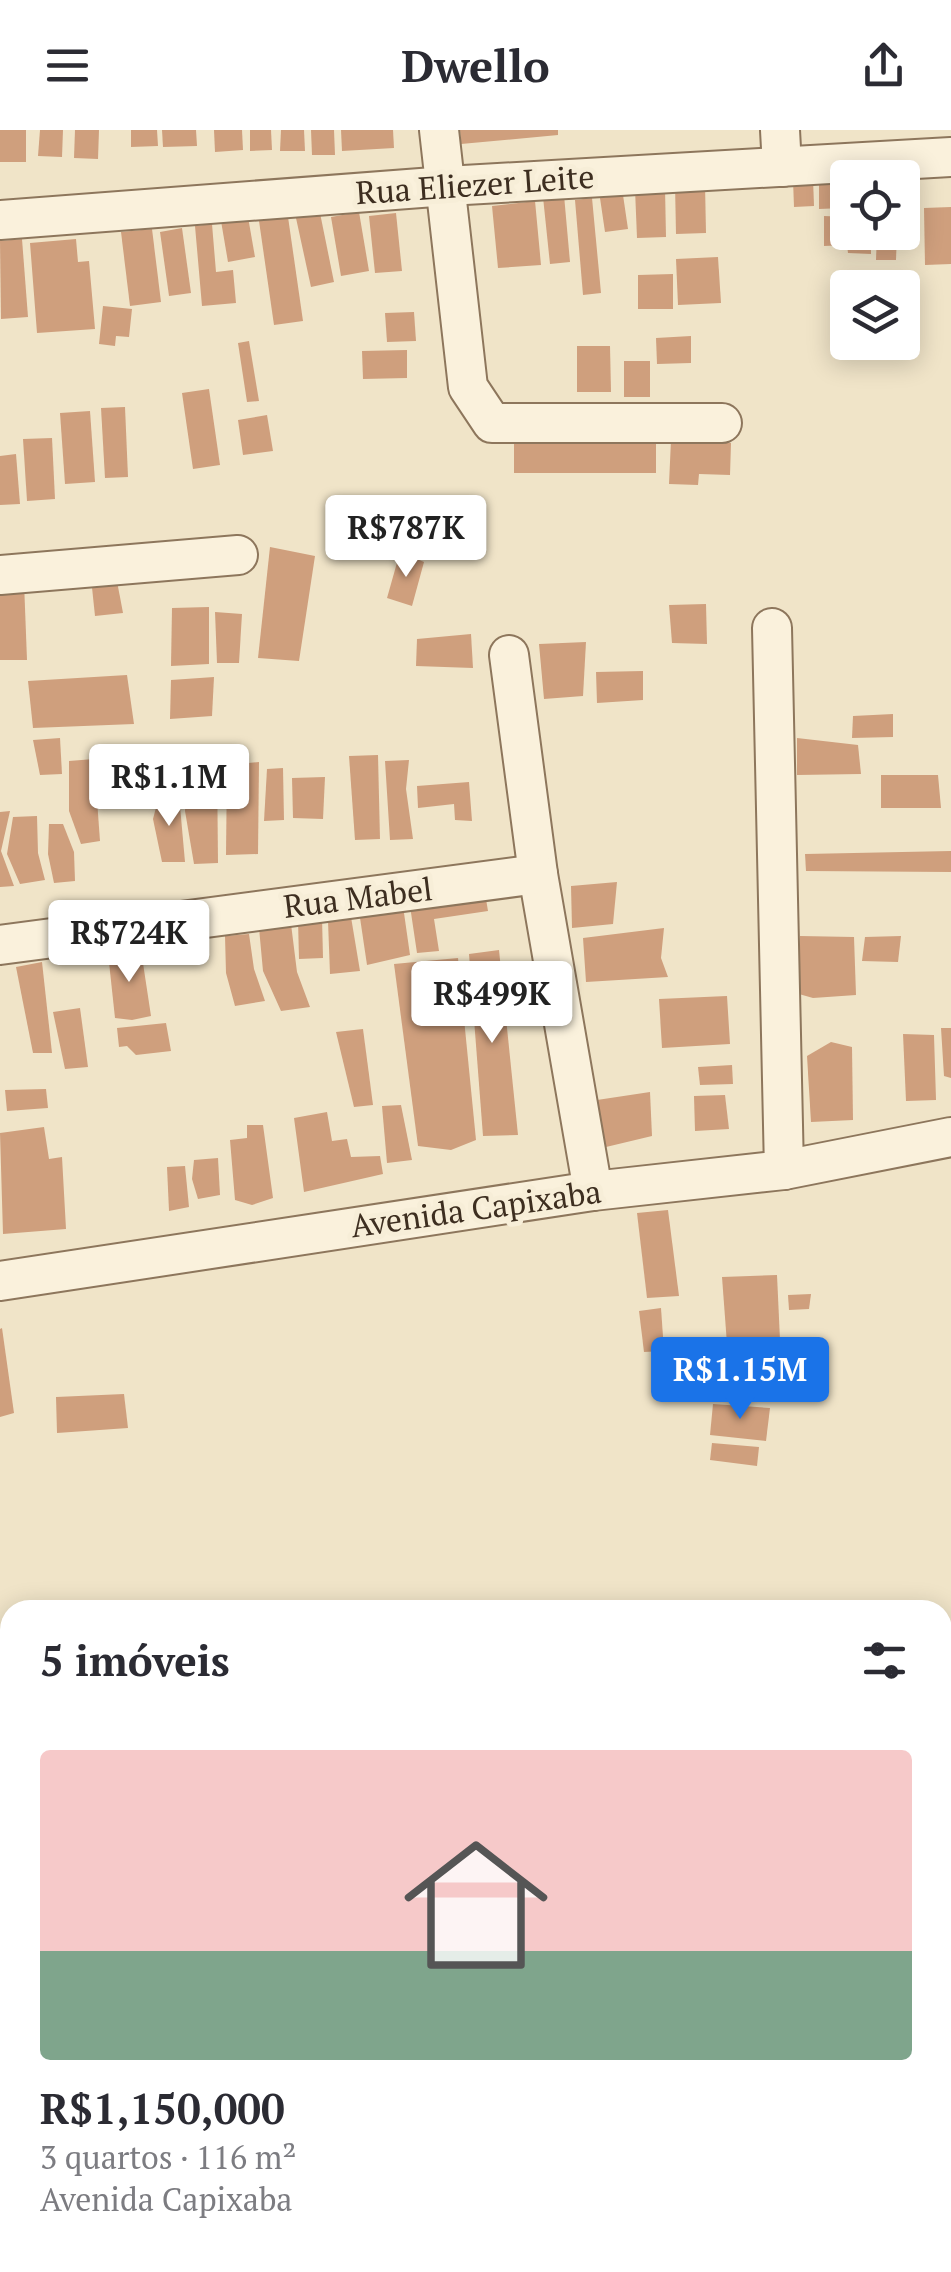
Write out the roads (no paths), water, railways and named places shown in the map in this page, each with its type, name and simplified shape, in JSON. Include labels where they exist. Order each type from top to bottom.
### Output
[{"type":"street","points":[[438,130],[468,387],[492,423],[722,423]]},
{"type":"street","name":"Rua Eliezer Leite","points":[[0,220],[447,186],[781,148],[951,157]]},
{"type":"street","points":[[0,575],[238,555]]},
{"type":"street","points":[[772,628],[784,1170]]},
{"type":"street","points":[[509,655],[538,874],[593,1191]]},
{"type":"street","name":"Rua Mabel","points":[[0,945],[538,874]]},
{"type":"street","name":"Avenida Capixaba","points":[[0,1281],[593,1191],[784,1170],[951,1138]]}]
